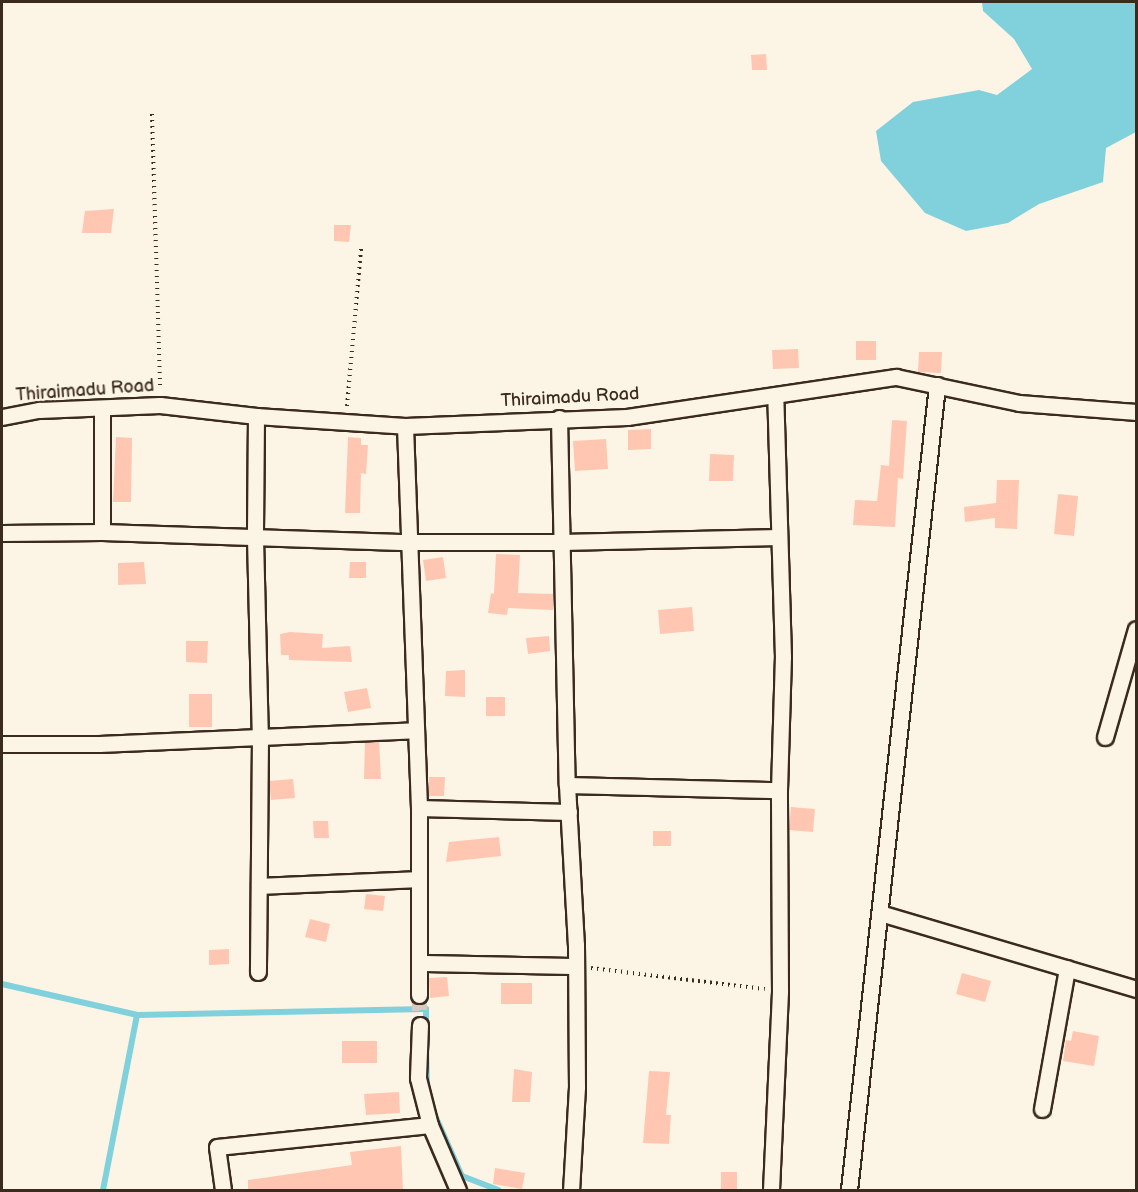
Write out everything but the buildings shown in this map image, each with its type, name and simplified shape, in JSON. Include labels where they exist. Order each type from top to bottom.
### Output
[{"type":"street","name":"Thiraimadu Road","points":[[2,417],[39,410],[160,405],[256,416],[345,420],[405,426],[627,417],[896,377],[1019,403],[1137,412]]},
{"type":"street","points":[[849,1191],[937,386]]},
{"type":"street","points":[[771,1191],[780,991],[780,790],[783,657],[775,394]]},
{"type":"street","points":[[102,408],[102,532]]},
{"type":"street","points":[[256,416],[255,538],[260,736],[258,972]]},
{"type":"street","points":[[559,418],[567,785],[576,966],[577,1087],[571,1191]]},
{"type":"street","points":[[405,426],[419,808],[419,995]]},
{"type":"street","points":[[2,533],[102,532],[408,542],[561,542],[779,537]]},
{"type":"street","points":[[1105,737],[1137,629]]},
{"type":"street","points":[[2,744],[99,744],[415,730]]},
{"type":"street","points":[[567,785],[780,790]]},
{"type":"street","points":[[419,808],[568,812]]},
{"type":"street","points":[[259,886],[419,879]]},
{"type":"street","points":[[880,913],[1137,989]]},
{"type":"street","points":[[420,963],[576,966]]},
{"type":"street","points":[[1042,1109],[1067,968]]},
{"type":"street","points":[[420,1025],[418,1078],[430,1125],[458,1191]]},
{"type":"street","points":[[223,1191],[217,1147],[430,1125]]},
{"type":"path","points":[[152,114],[160,405]]},
{"type":"path","points":[[345,420],[361,248]]},
{"type":"path","points":[[576,966],[780,991]]},
{"type":"water","points":[[982,2],[1136,2],[1136,132],[1106,148],[1103,182],[1039,204],[1008,223],[966,231],[925,213],[881,161],[876,131],[913,102],[979,90],[997,95],[1032,69],[1014,39],[983,11]]},
{"type":"waterway","points":[[2,984],[137,1015],[103,1190]]},
{"type":"waterway","points":[[137,1015],[426,1009],[426,1027]]},
{"type":"waterway","points":[[426,1046],[427,1087]]},
{"type":"waterway","points":[[433,1111],[462,1176],[498,1190]]},
{"type":"tunnel","points":[[419,995],[420,1025]]}]
